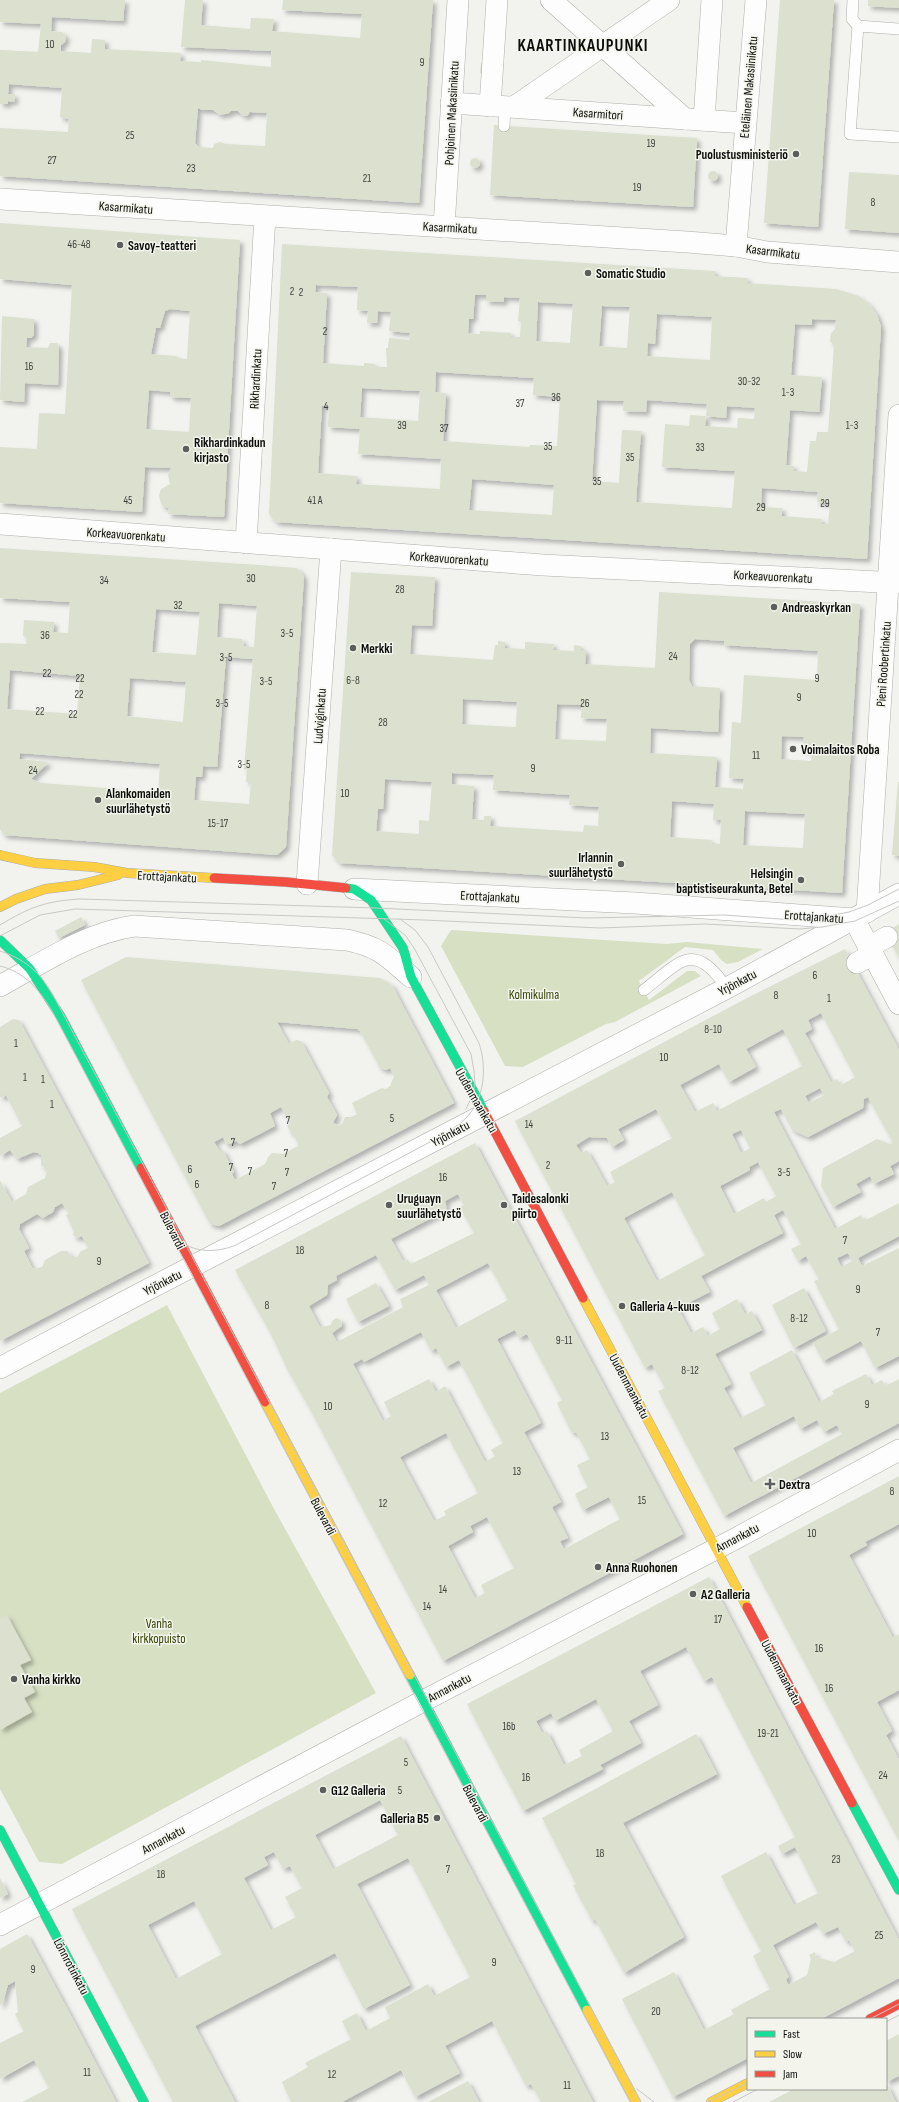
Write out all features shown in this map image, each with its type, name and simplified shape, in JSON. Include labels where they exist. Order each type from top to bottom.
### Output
[{"type":"main road","name":"Erottajankatu","points":[[0,855],[36,864],[94,867],[127,873],[307,884],[354,889]]},
{"type":"main road","name":"Erottajankatu","points":[[0,907],[45,889],[78,885],[127,873]]},
{"type":"main road","name":"Uudenmaankatu","points":[[354,889],[362,893],[370,900],[403,948],[411,977],[471,1090],[486,1113],[899,1890]]},
{"type":"main road","name":"Bulevardi","points":[[0,940],[30,969],[64,1023],[636,2102]]},
{"type":"main road","name":"Lönnrotinkatu","points":[[0,1830],[144,2102]]},
{"type":"main road","points":[[872,2018],[899,2004]]},
{"type":"main road","points":[[711,2102],[747,2084]]},
{"type":"street","name":"Pohjoinen Makasiinikatu","points":[[444,227],[458,0]]},
{"type":"street","points":[[497,0],[502,113]]},
{"type":"street","points":[[551,0],[602,46],[695,120]]},
{"type":"street","points":[[502,113],[669,0]]},
{"type":"street","points":[[695,120],[712,0]]},
{"type":"street","name":"Eteläinen Makasiinikatu","points":[[736,246],[756,0]]},
{"type":"street","name":"Kasarmitori","points":[[451,103],[502,113],[745,123]]},
{"type":"street","name":"Kasarmikatu","points":[[0,199],[736,246],[767,252],[899,262]]},
{"type":"street","name":"Rikhardinkatu","points":[[246,543],[265,216]]},
{"type":"street","name":"Pieni Roobertinkatu","points":[[867,938],[894,583],[899,415]]},
{"type":"street","name":"Korkeavuorenkatu","points":[[0,524],[543,565],[894,583]]},
{"type":"street","name":"Ludviginkatu","points":[[307,884],[331,549]]},
{"type":"street","name":"Erottajankatu","points":[[354,889],[635,903],[867,938]]},
{"type":"street","name":"Yrjönkatu","points":[[0,1368],[727,988],[867,938],[899,894]]},
{"type":"street","points":[[0,986],[30,969],[94,937],[118,928],[134,926],[348,940],[371,945],[380,950],[411,977]]},
{"type":"street","points":[[867,938],[893,976],[899,1003]]},
{"type":"street","name":"Annankatu","points":[[0,1925],[899,1450]]},
{"type":"lane","points":[[853,0],[852,19],[858,26],[850,134],[899,137]]},
{"type":"lane","points":[[858,26],[899,29]]},
{"type":"lane","points":[[644,990],[682,961],[692,959],[702,960],[717,973],[727,988]]},
{"type":"green space","name":"Kolmikulma","points":[[451,930],[667,944],[687,942],[763,949],[738,962],[727,964],[721,960],[713,950],[685,947],[639,981],[649,1000],[687,971],[695,971],[701,976],[615,1022],[606,1024],[523,1067],[505,1066],[441,946]]},
{"type":"green space","name":"Vanha kirkkopuisto","points":[[167,1305],[273,1507],[376,1693],[62,1864],[39,1862],[0,1789],[0,1393]]},
{"type":"building","points":[[0,0],[125,0],[123,21],[52,17],[51,31],[62,32],[66,36],[65,42],[61,45],[61,51],[91,53],[92,39],[105,40],[105,49],[181,53],[180,61],[201,62],[201,60],[271,67],[271,51],[181,47],[185,0],[203,0],[201,25],[250,29],[251,18],[274,19],[272,31],[360,38],[362,14],[282,10],[283,0],[433,0],[419,203],[0,176],[0,128],[68,132],[69,119],[60,117],[62,88],[9,84],[8,94],[15,94],[14,102],[8,101],[8,104],[0,104],[0,50],[38,52],[41,24],[0,22]],"holes":[[[198,108],[202,110],[213,110],[220,115],[231,111],[238,111],[243,116],[247,116],[250,112],[267,113],[265,146],[226,144],[220,142],[214,144],[213,148],[199,147],[195,143]]]},
{"type":"building","name":"Puolustusministeriö","points":[[780,0],[834,0],[818,227],[764,223]]},
{"type":"building","points":[[868,0],[899,0],[899,8],[868,6]]},
{"type":"building","points":[[481,63],[484,63],[483,73],[480,73]]},
{"type":"building","points":[[494,125],[697,138],[693,207],[490,195]]},
{"type":"building","points":[[475,158],[480,163],[475,168],[470,163]]},
{"type":"building","points":[[713,171],[718,176],[713,181],[708,176]]},
{"type":"building","points":[[849,172],[899,175],[899,233],[845,229]]},
{"type":"building","points":[[0,223],[240,240],[224,517],[168,514],[169,508],[162,506],[159,496],[161,489],[170,484],[168,475],[171,468],[145,467],[142,512],[0,503],[0,447],[37,449],[39,413],[65,414],[72,285],[0,279]],"holes":[[[170,309],[190,311],[187,359],[178,358],[176,356],[151,354],[156,328],[160,328],[165,311]],[[149,390],[170,392],[170,397],[191,398],[189,432],[146,429]]]},
{"type":"building","points":[[282,244],[715,271],[715,276],[748,278],[747,283],[836,289],[859,296],[869,304],[877,315],[881,327],[867,559],[276,522],[269,514]],"holes":[[[316,285],[358,287],[357,310],[368,311],[367,323],[377,323],[378,311],[391,312],[389,331],[410,333],[409,340],[389,338],[388,348],[386,348],[387,367],[375,367],[375,364],[364,363],[364,366],[323,363],[327,293],[315,292]],[[475,295],[486,295],[486,301],[504,302],[504,297],[520,298],[518,321],[521,321],[520,337],[511,337],[511,333],[480,331],[480,334],[468,333],[469,319],[473,319]],[[538,302],[573,304],[570,343],[536,341]],[[602,306],[630,307],[627,348],[599,346]],[[657,314],[712,317],[710,360],[647,356],[648,343],[655,344]],[[812,319],[836,320],[835,329],[831,333],[830,341],[834,346],[828,432],[817,432],[816,441],[810,441],[807,472],[794,471],[794,466],[786,465],[790,410],[819,412],[822,377],[791,375],[795,324],[812,325]],[[436,372],[534,378],[533,395],[560,397],[557,446],[530,445],[529,447],[443,441],[446,393],[435,392]],[[362,388],[420,391],[418,421],[360,417]],[[597,400],[624,401],[623,411],[646,412],[647,400],[707,404],[706,416],[690,415],[689,426],[665,424],[662,467],[735,471],[732,508],[636,502],[641,431],[622,430],[619,483],[592,481]],[[322,406],[329,406],[328,427],[360,429],[358,454],[441,459],[440,489],[356,484],[357,476],[318,473]],[[727,406],[755,408],[754,419],[738,418],[737,428],[705,426],[706,416],[726,418]],[[472,479],[554,485],[552,515],[469,510]],[[762,488],[818,492],[817,502],[830,503],[828,524],[821,524],[822,519],[782,516],[782,508],[761,507]]]},
{"type":"building","points":[[2,316],[34,319],[34,335],[31,338],[27,338],[26,347],[48,348],[50,343],[57,343],[59,347],[58,385],[25,383],[24,402],[0,400]]},
{"type":"building","points":[[0,548],[297,568],[304,577],[286,847],[277,855],[4,835],[0,829],[0,643],[26,644],[27,637],[23,636],[24,620],[54,622],[53,632],[68,633],[70,602],[0,598]],"holes":[[[219,603],[257,606],[254,647],[244,646],[242,639],[217,637]],[[156,609],[200,612],[196,655],[152,652]],[[226,657],[253,659],[244,769],[247,769],[246,782],[251,782],[249,804],[194,800],[196,777],[202,777],[203,766],[217,767]],[[10,670],[80,676],[77,714],[7,709]],[[130,678],[186,682],[183,722],[127,716]],[[20,753],[160,764],[158,792],[41,783],[31,779],[49,762],[19,759]]]},
{"type":"building","points":[[351,572],[435,577],[432,626],[412,625],[410,654],[493,660],[495,645],[498,645],[498,641],[505,642],[505,648],[525,649],[525,642],[554,644],[553,650],[574,651],[574,645],[581,646],[581,650],[586,650],[585,664],[655,668],[659,592],[860,604],[842,893],[339,863],[332,855]],"holes":[[[695,639],[724,641],[724,645],[818,651],[817,680],[744,675],[741,723],[732,722],[729,778],[744,779],[743,789],[715,787],[717,757],[650,753],[651,728],[718,732],[720,688],[692,686],[689,680],[690,644]],[[463,699],[517,702],[516,727],[462,724]],[[557,704],[582,705],[581,718],[607,719],[606,741],[555,739]],[[782,736],[804,737],[803,750],[812,751],[811,761],[781,759]],[[452,773],[494,775],[493,790],[570,795],[569,805],[599,807],[598,826],[584,825],[583,832],[490,826],[491,816],[484,816],[484,820],[472,819],[474,786],[452,784]],[[385,779],[432,782],[429,821],[419,820],[419,834],[376,831],[378,809],[383,809]],[[672,801],[714,804],[713,820],[721,820],[720,844],[711,844],[712,840],[670,837]],[[745,811],[805,814],[803,848],[743,845]]]},
{"type":"building","points":[[899,782],[899,856],[892,855]]},
{"type":"building","points":[[81,917],[85,925],[59,938],[55,931]]},
{"type":"building","points":[[899,924],[899,958],[885,932]]},
{"type":"building","points":[[845,949],[899,1050],[899,1161],[890,1166],[894,1174],[874,1184],[870,1176],[856,1184],[861,1192],[833,1207],[821,1186],[823,1168],[877,1139],[890,1144],[893,1143],[868,1097],[864,1099],[863,1108],[808,1137],[792,1130],[781,1109],[774,1112],[835,1229],[861,1215],[864,1221],[899,1203],[899,1236],[858,1258],[862,1266],[899,1248],[899,1356],[875,1368],[861,1341],[823,1361],[813,1343],[839,1329],[814,1281],[819,1279],[806,1256],[798,1261],[791,1249],[801,1244],[783,1210],[774,1215],[783,1233],[701,1276],[710,1292],[678,1308],[691,1333],[703,1327],[708,1336],[720,1329],[712,1313],[737,1299],[745,1314],[752,1311],[762,1330],[715,1354],[731,1384],[724,1388],[740,1418],[766,1405],[749,1373],[792,1350],[819,1402],[834,1394],[832,1391],[866,1374],[872,1385],[882,1380],[885,1386],[899,1379],[899,1423],[724,1516],[658,1391],[665,1388],[652,1364],[645,1368],[515,1121],[749,997]],"holes":[[[821,1013],[855,1077],[841,1085],[837,1079],[831,1082],[805,1033],[812,1029],[808,1020]],[[783,1029],[802,1066],[717,1111],[713,1103],[695,1112],[680,1085],[719,1064],[729,1082],[756,1067],[746,1049]],[[820,1088],[824,1095],[809,1103],[805,1096]],[[656,1109],[672,1138],[610,1172],[615,1182],[607,1186],[587,1150],[581,1153],[576,1145],[589,1137],[607,1138],[612,1147],[624,1140],[618,1129]],[[741,1130],[750,1148],[741,1153],[732,1134]],[[758,1162],[776,1196],[766,1202],[764,1198],[734,1214],[720,1186],[750,1170],[749,1167]],[[672,1192],[705,1255],[657,1281],[624,1218]],[[848,1253],[852,1261],[841,1267],[837,1258]],[[794,1416],[800,1429],[817,1420],[824,1432],[837,1425],[842,1434],[751,1483],[733,1448]]]},
{"type":"building","points":[[126,957],[380,978],[392,985],[454,1103],[219,1226],[210,1224],[81,980]],"holes":[[[277,1022],[357,1029],[360,1031],[380,1068],[386,1070],[390,1068],[393,1074],[395,1073],[390,1086],[386,1089],[382,1088],[352,1103],[357,1114],[351,1117],[345,1117],[342,1124],[338,1125],[333,1123],[337,1115],[327,1097],[329,1093],[301,1041],[296,1040],[289,1044]],[[281,1107],[290,1123],[287,1126],[291,1133],[293,1133],[298,1146],[283,1154],[272,1153],[268,1157],[265,1164],[235,1180],[232,1174],[234,1172],[223,1150],[219,1150],[214,1142],[223,1137],[226,1144],[236,1141],[240,1144],[275,1126],[270,1113]]]},
{"type":"building","points":[[13,1019],[19,1020],[149,1263],[0,1341],[0,1180],[12,1202],[26,1194],[28,1187],[45,1178],[47,1170],[41,1165],[41,1155],[38,1153],[34,1152],[17,1159],[10,1150],[0,1156],[0,1138],[22,1126],[6,1095],[1,1098],[0,1096],[0,1027]],"holes":[[[62,1203],[69,1214],[66,1215],[74,1231],[73,1235],[77,1238],[82,1236],[88,1248],[81,1251],[77,1257],[72,1257],[67,1251],[61,1251],[45,1260],[42,1267],[33,1269],[24,1251],[29,1248],[19,1229],[20,1224],[37,1214],[43,1218],[53,1212],[55,1207]]]},
{"type":"building","points":[[475,1143],[683,1534],[443,1661],[311,1411],[287,1369],[271,1334],[235,1270]],"holes":[[[458,1194],[464,1205],[460,1207],[474,1233],[411,1264],[408,1260],[403,1261],[391,1239],[447,1210],[445,1201]],[[376,1255],[395,1290],[424,1275],[429,1285],[400,1299],[403,1307],[337,1342],[332,1333],[342,1326],[341,1320],[336,1318],[332,1321],[331,1325],[320,1327],[309,1306],[327,1295],[328,1285],[337,1280],[336,1276]],[[488,1263],[508,1300],[456,1328],[436,1290]],[[515,1330],[519,1338],[527,1334],[562,1400],[557,1403],[572,1433],[576,1432],[590,1459],[577,1465],[588,1487],[575,1494],[583,1510],[609,1497],[620,1519],[564,1549],[560,1541],[568,1538],[552,1507],[561,1502],[524,1432],[541,1423],[497,1339]],[[421,1332],[431,1351],[436,1348],[446,1367],[459,1360],[503,1443],[491,1450],[495,1456],[485,1462],[445,1386],[436,1392],[429,1379],[384,1402],[391,1416],[383,1421],[353,1364],[362,1359],[364,1362]],[[446,1433],[478,1493],[444,1511],[446,1515],[434,1521],[400,1457]],[[487,1517],[514,1568],[481,1585],[485,1593],[475,1598],[448,1546],[473,1532],[470,1526]]]},
{"type":"building","points":[[376,1283],[389,1306],[358,1322],[346,1299]]},
{"type":"building","points":[[804,1288],[826,1331],[794,1348],[772,1305]]},
{"type":"building","points":[[899,1476],[899,1524],[865,1542],[867,1545],[849,1555],[893,1638],[899,1634],[899,1690],[877,1702],[892,1731],[886,1735],[899,1760],[899,1841],[748,1556]]},
{"type":"building","points":[[709,1577],[899,1940],[899,1978],[823,2018],[747,2018],[747,2059],[673,2097],[622,1999],[674,1972],[704,2030],[734,2014],[731,2010],[770,1989],[753,1956],[761,1951],[721,1876],[766,1852],[794,1905],[818,1893],[795,1847],[782,1854],[778,1846],[795,1837],[712,1677],[704,1681],[686,1647],[640,1671],[658,1705],[629,1721],[641,1743],[600,1765],[603,1769],[523,1811],[467,1704]],"holes":[[[596,1699],[613,1731],[579,1750],[582,1756],[564,1765],[547,1731],[542,1733],[536,1721],[551,1713],[555,1721]],[[816,1922],[823,1934],[838,1927],[846,1942],[849,1940],[855,1951],[834,1962],[816,1957],[815,1952],[809,1955],[811,1959],[807,1975],[788,1985],[786,1979],[789,1977],[773,1945]]]},
{"type":"building","name":"Vanha kirkko","points":[[7,1615],[31,1660],[20,1665],[35,1692],[24,1698],[32,1712],[0,1730],[0,1618]]},
{"type":"building","points":[[696,1734],[717,1774],[623,1823],[684,1937],[624,1973],[595,1919],[592,1921],[573,1885],[576,1884],[542,1818]]},
{"type":"building","points":[[401,1736],[593,2102],[541,2102],[531,2084],[526,2086],[492,2021],[445,2046],[460,2073],[415,2097],[401,2070],[342,2102],[291,2102],[282,2082],[308,2067],[305,2063],[351,2039],[342,2021],[357,2013],[366,2031],[390,2018],[385,2007],[428,1984],[434,1996],[470,1977],[408,1858],[357,1884],[410,1985],[364,2009],[335,1953],[195,2026],[235,2102],[173,2102],[72,1909]],"holes":[[[380,1800],[398,1835],[333,1869],[315,1835]],[[274,1852],[283,1869],[290,1866],[302,1888],[285,1897],[296,1917],[271,1930],[244,1878],[268,1865],[264,1857]],[[194,1901],[222,1954],[176,1979],[148,1925]]]},
{"type":"building","points":[[0,1878],[8,1894],[0,1898]]},
{"type":"building","points":[[27,1934],[116,2102],[22,2102],[49,2088],[34,2060],[0,2079],[0,2043],[24,2031],[15,2014],[18,2012],[15,1981],[8,1985],[2,2004],[0,2005],[0,1949]]},
{"type":"building","points":[[899,2034],[899,2076],[887,2082],[887,2040]]},
{"type":"building","points":[[468,2081],[479,2102],[428,2102]]},
{"type":"building","points":[[887,2084],[896,2102],[769,2102],[792,2090],[887,2090]]},
{"type":"tram line","points":[[0,925],[38,906],[57,901],[80,899],[376,908],[587,918],[724,915],[794,920],[817,918],[849,912],[868,905],[899,889]]},
{"type":"tram line","points":[[0,936],[40,915],[75,909],[424,920],[600,928],[705,924],[800,929],[855,921],[899,901]]},
{"type":"tram line","points":[[384,919],[405,935],[414,948],[471,1054],[475,1084],[472,1096],[466,1109]]},
{"type":"tram line","points":[[184,1244],[203,1250],[223,1249],[236,1245],[430,1142],[458,1125],[472,1110],[481,1092],[483,1082],[482,1052],[479,1043],[428,947],[415,930],[400,919]]},
{"type":"tram line","points":[[0,951],[16,958],[30,967],[42,979],[52,993],[641,2102]]},
{"type":"tram line","points":[[0,966],[17,972],[30,982],[51,1009],[630,2102]]},
{"type":"tram line","points":[[872,2018],[899,2004]]},
{"type":"tram line","points":[[887,2021],[899,2015]]},
{"type":"tram line","points":[[708,2102],[747,2083]]},
{"type":"tram line","points":[[637,2089],[654,2102]]},
{"type":"tram line","points":[[733,2102],[756,2090]]},
{"type":"traffic: fast","points":[[346,888],[354,889],[371,900],[403,948],[411,977],[484,1111]]},
{"type":"traffic: fast","points":[[0,940],[30,969],[61,1017],[141,1168]]},
{"type":"traffic: fast","points":[[410,1675],[587,2010]]},
{"type":"traffic: fast","points":[[852,1803],[899,1890]]},
{"type":"traffic: fast","points":[[0,1830],[144,2102]]},
{"type":"traffic: slow","points":[[0,855],[35,863],[94,867],[127,873],[214,878]]},
{"type":"traffic: slow","points":[[0,907],[16,899],[45,889],[78,885],[118,875]]},
{"type":"traffic: slow","points":[[583,1298],[747,1607]]},
{"type":"traffic: slow","points":[[265,1402],[410,1675]]},
{"type":"traffic: slow","points":[[587,2010],[636,2102]]},
{"type":"traffic: slow","points":[[711,2102],[747,2084]]},
{"type":"traffic: jam","points":[[214,878],[286,882],[346,888]]},
{"type":"traffic: jam","points":[[484,1111],[583,1298]]},
{"type":"traffic: jam","points":[[141,1168],[265,1402]]},
{"type":"traffic: jam","points":[[747,1607],[852,1803]]},
{"type":"traffic: jam","points":[[872,2018],[899,2004]]},
{"type":"place","name":"Puolustusministeriö","points":[[796,154]]},
{"type":"place","name":"Savoy-teatteri","points":[[120,245]]},
{"type":"place","name":"Somatic Studio","points":[[588,273]]},
{"type":"place","name":"Rikhardinkadun kirjasto","points":[[186,449]]},
{"type":"place","name":"Andreaskyrkan","points":[[774,607]]},
{"type":"place","name":"Merkki","points":[[353,648]]},
{"type":"place","name":"Voimalaitos Roba","points":[[793,749]]},
{"type":"place","name":"Alankomaiden suurlähetystö","points":[[98,800]]},
{"type":"place","name":"Irlannin suurlähetystö","points":[[621,864]]},
{"type":"place","name":"Helsingin baptistiseurakunta, Betel","points":[[801,880]]},
{"type":"place","name":"Uruguayn suurlähetystö","points":[[389,1205]]},
{"type":"place","name":"Taidesalonki piirto","points":[[504,1205]]},
{"type":"place","name":"Galleria 4-kuus","points":[[622,1306]]},
{"type":"place","name":"Dextra","points":[[770,1484]]},
{"type":"place","name":"Anna Ruohonen","points":[[598,1567]]},
{"type":"place","name":"A2 Galleria","points":[[693,1594]]},
{"type":"place","name":"Vanha kirkko","points":[[14,1679]]},
{"type":"place","name":"G12 Galleria","points":[[323,1790]]},
{"type":"place","name":"Galleria B5","points":[[437,1818]]},
{"type":"district","name":"KAARTINKAUPUNKI","points":[[583,45]]}]
